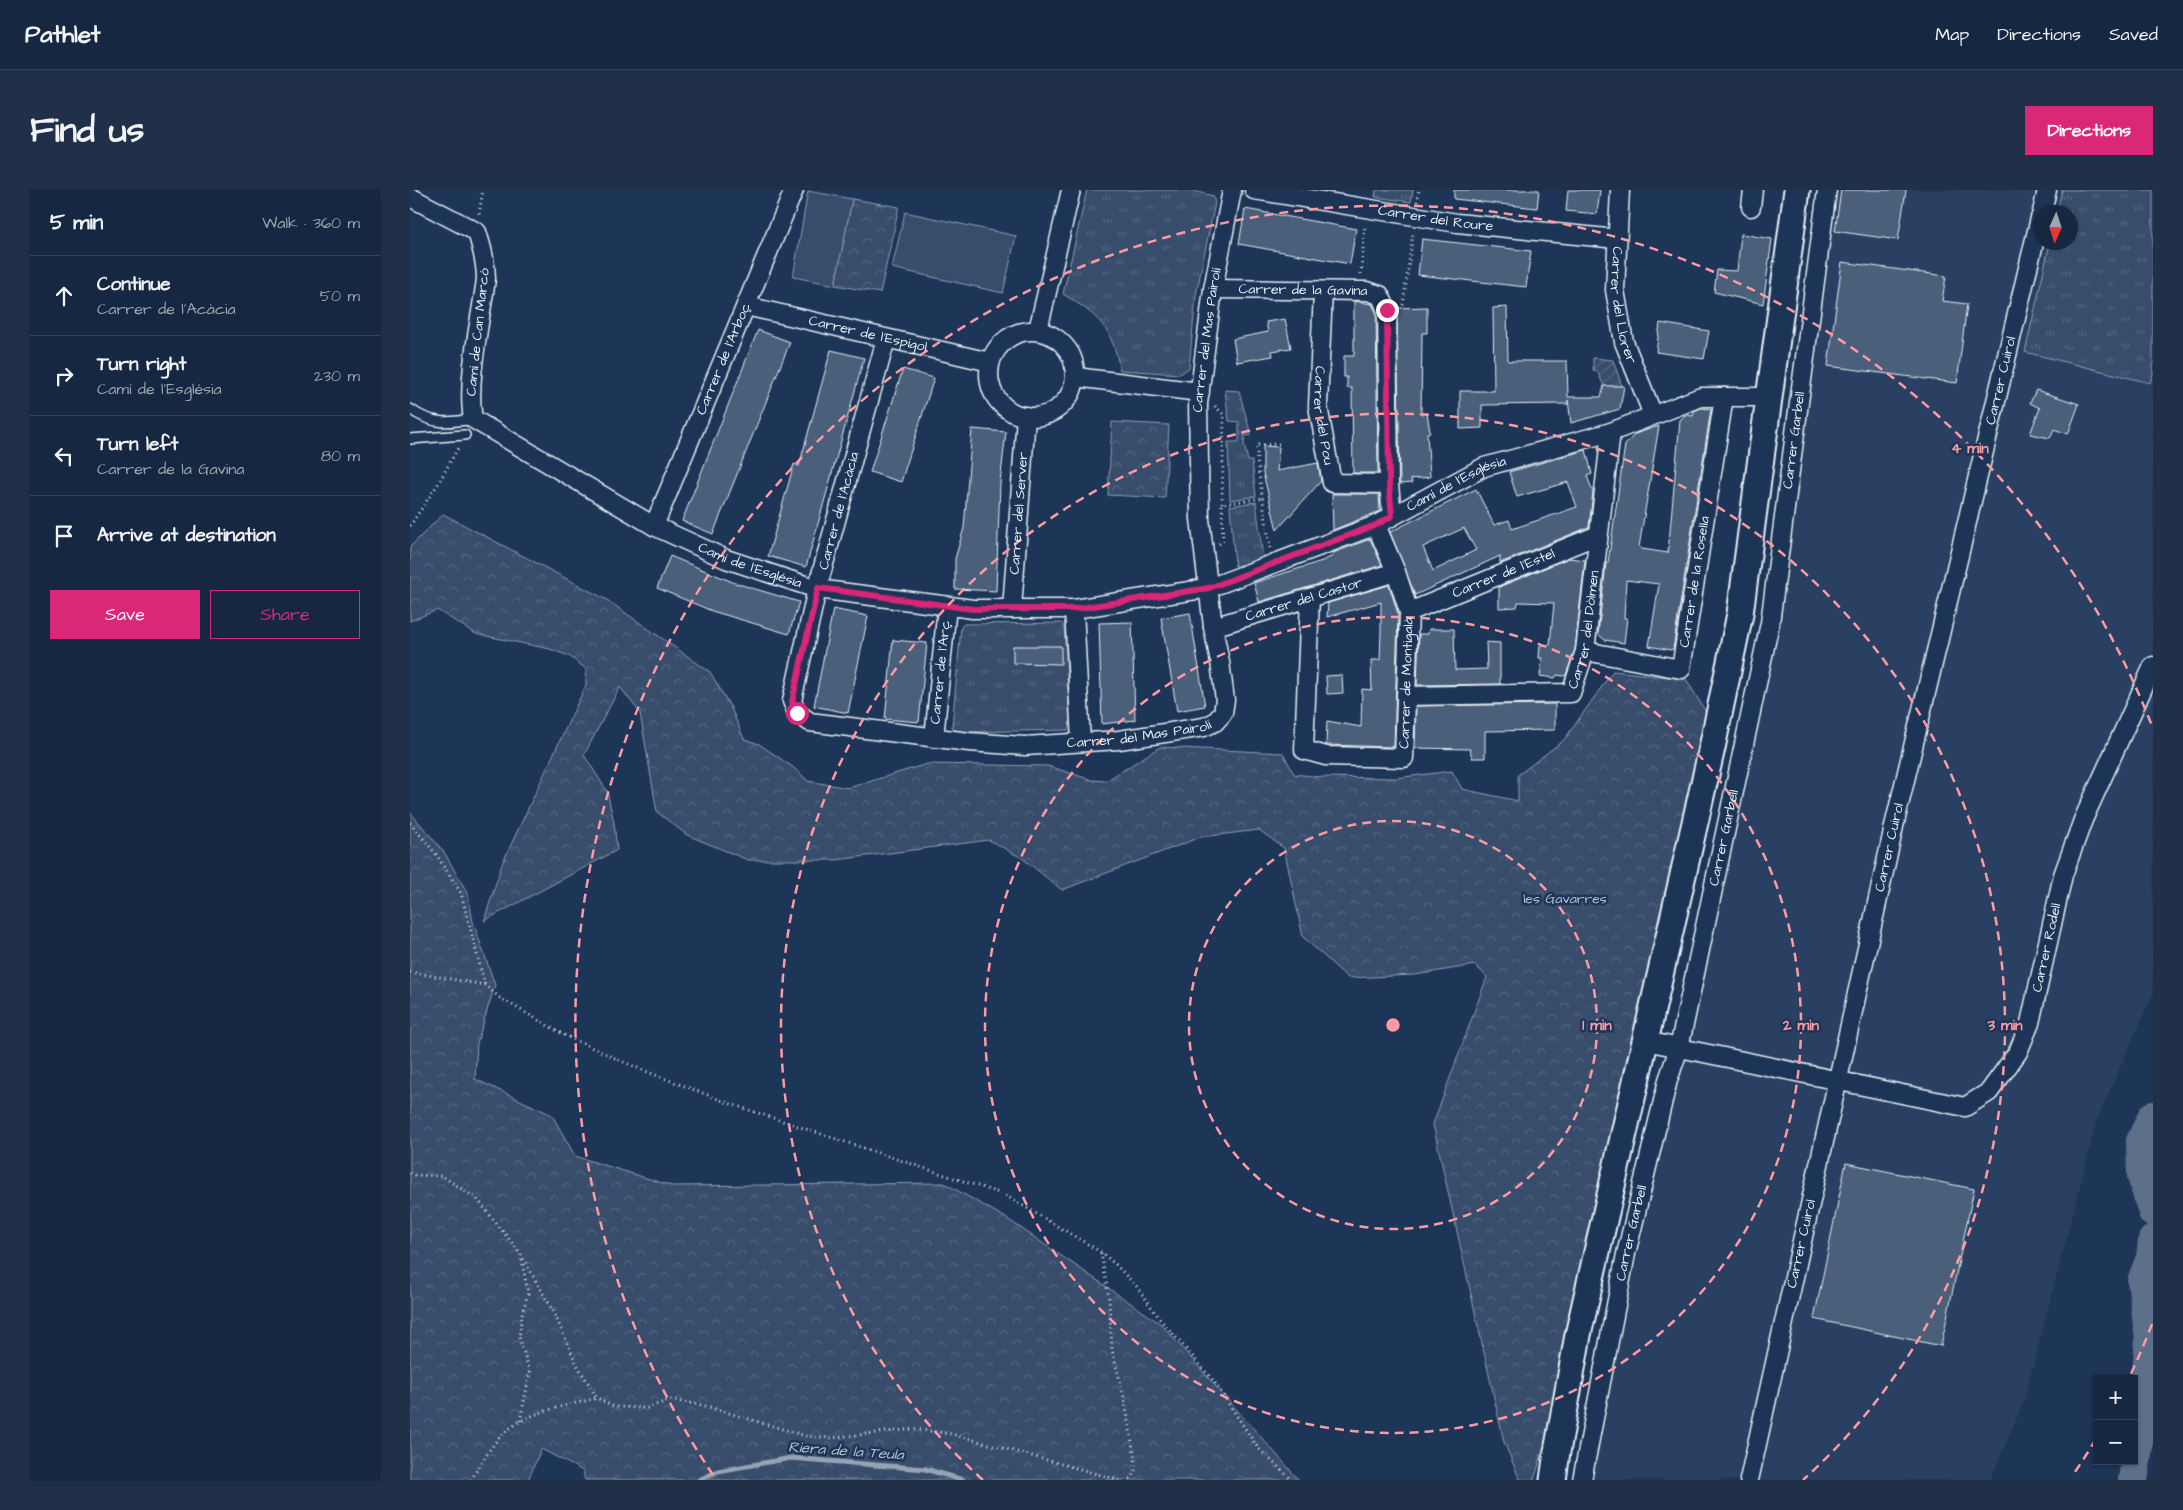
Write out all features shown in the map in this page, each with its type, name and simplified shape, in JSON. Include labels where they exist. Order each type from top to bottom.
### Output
[{"type":"main road","points":[[1554,1480],[1557,1452],[1578,1336],[1646,1041],[1740,614],[1797,190]]},
{"type":"street","name":"Carrer de l'Arboç","points":[[654,526],[794,190]]},
{"type":"street","points":[[1038,330],[1071,190]]},
{"type":"street","name":"Carrer del Mas Pairolí","points":[[797,713],[810,722],[934,738],[1025,746],[1119,740],[1204,727],[1215,722],[1223,713],[1225,700],[1213,627],[1200,519],[1199,398],[1213,289],[1232,190]]},
{"type":"street","name":"Carrer del Roure","points":[[1254,190],[1457,224],[1617,240]]},
{"type":"street","name":"Carrer del Llorer","points":[[1620,190],[1615,290],[1624,342],[1653,416]]},
{"type":"street","name":"Carrer Garbell","points":[[1582,1480],[1626,1254],[1668,1080],[1679,1048],[1770,623],[1827,190]]},
{"type":"street","points":[[2044,205],[2047,190]]},
{"type":"street","points":[[410,197],[477,232]]},
{"type":"street","name":"Camí de Can Marcó","points":[[473,418],[471,405],[472,383],[486,279],[486,262],[477,232]]},
{"type":"street","name":"Carrer Cuirol","points":[[1749,1480],[1896,822],[2033,247]]},
{"type":"street","name":"Carrer de la Gavina","points":[[1213,289],[1367,291],[1380,295],[1387,310]]},
{"type":"street","name":"Carrer del Pou","points":[[1323,291],[1318,406],[1332,483],[1389,484]]},
{"type":"street","name":"Carrer de l'Espígol","points":[[746,306],[990,362]]},
{"type":"street","points":[[1387,310],[1389,484],[1392,516]]},
{"type":"street","points":[[1038,330],[1053,336],[1069,352],[1073,359],[1075,378],[1067,399],[1056,409],[1035,417],[1020,415],[1005,408],[993,393],[988,379],[990,362],[999,345],[1016,333],[1038,330]]},
{"type":"street","name":"Carrer de l'Acàcia","points":[[797,713],[792,702],[818,588],[886,339]]},
{"type":"street","points":[[1075,378],[1199,398]]},
{"type":"street","name":"Camí de l'Església","points":[[473,418],[654,526],[726,559],[818,588],[947,606],[1074,609],[1209,588],[1376,525],[1484,467],[1611,432],[1701,397],[1770,397]]},
{"type":"street","name":"Carrer de la Rosella","points":[[1585,651],[1681,669],[1724,397]]},
{"type":"street","name":"Carrer del Server","points":[[1012,609],[1026,416]]},
{"type":"street","name":"Carrer del Dòlmen","points":[[1406,696],[1571,693],[1585,651],[1611,432]]},
{"type":"street","name":"Carrer de Montigalà","points":[[1310,598],[1304,750],[1326,756],[1404,758],[1409,612],[1396,572],[1376,525]]},
{"type":"street","name":"Carrer de l'Estel","points":[[1409,612],[1598,535]]},
{"type":"street","name":"Carrer del Castor","points":[[1213,627],[1396,572]]},
{"type":"street","name":"Carrer de l'Arç","points":[[934,738],[947,606]]},
{"type":"street","points":[[1074,609],[1081,742]]},
{"type":"street","name":"Carrer Rodell","points":[[1646,1041],[1965,1107],[1989,1092],[2018,1052],[2030,1023],[2063,875],[2083,820],[2153,666]]},
{"type":"lane","points":[[410,408],[430,419],[449,423],[473,418]]},
{"type":"lane","points":[[410,439],[465,435]]},
{"type":"path","points":[[477,232],[483,190]]},
{"type":"path","points":[[1359,291],[1367,208]]},
{"type":"path","points":[[1387,310],[1404,305],[1415,216]]},
{"type":"path","points":[[1199,398],[1215,406],[1224,415],[1223,541],[1205,556]]},
{"type":"path","points":[[410,526],[438,484],[465,435]]},
{"type":"path","points":[[1272,564],[1257,460],[1257,445],[1279,444]]},
{"type":"path","points":[[1222,504],[1262,498]]},
{"type":"path","points":[[410,823],[436,854],[461,893],[484,985]]},
{"type":"path","points":[[410,972],[484,985],[500,998],[566,1036],[635,1068],[731,1104],[1005,1195],[1101,1252],[1137,1287],[1160,1319],[1212,1380],[1258,1448],[1292,1480]]},
{"type":"path","points":[[410,1173],[413,1175],[442,1176],[477,1199],[520,1253],[553,1311],[576,1363],[597,1398],[614,1407],[647,1408],[670,1400],[694,1404],[806,1436],[830,1438],[914,1429],[952,1434],[1119,1480]]},
{"type":"path","points":[[1101,1252],[1109,1299],[1112,1350],[1124,1396],[1134,1452],[1135,1470],[1133,1476],[1127,1480]]},
{"type":"path","points":[[520,1253],[528,1293],[522,1314],[519,1337],[530,1372],[520,1422]]},
{"type":"path","points":[[471,1480],[503,1433],[520,1422],[545,1411],[597,1398]]},
{"type":"shaded area","points":[[1833,190],[2153,190],[2153,994],[2098,1117],[2023,1404],[1990,1480],[1592,1480],[1593,1462],[1776,623]]},
{"type":"green space","points":[[1087,190],[1190,190],[1213,196],[1215,203],[1196,295],[1189,368],[1180,374],[1120,370],[1113,343],[1102,324],[1086,309],[1063,294]]},
{"type":"green space","points":[[1376,190],[1413,190],[1411,202],[1375,197]]},
{"type":"green space","points":[[2062,190],[2153,190],[2153,374],[2150,383],[2025,352],[2048,250],[2078,250],[2078,205],[2059,205]]},
{"type":"green space","points":[[808,191],[852,199],[835,285],[793,277]]},
{"type":"green space","points":[[852,199],[899,207],[880,293],[835,285]]},
{"type":"green space","points":[[905,212],[1016,236],[1003,293],[892,268]]},
{"type":"green space","points":[[1593,358],[1613,360],[1622,386],[1604,386],[1597,371],[1593,370]]},
{"type":"green space","points":[[1225,390],[1239,391],[1251,435],[1245,436],[1244,444],[1248,461],[1252,461],[1256,496],[1230,500],[1228,442],[1239,442],[1239,422],[1229,421]]},
{"type":"green space","points":[[1112,422],[1169,425],[1165,498],[1108,495]]},
{"type":"green space","points":[[1256,502],[1263,559],[1235,566],[1230,506]]},
{"type":"green space","name":"les Gavarres","points":[[443,514],[607,600],[710,672],[731,708],[744,739],[759,744],[794,768],[808,781],[848,788],[927,764],[1048,766],[1092,780],[1106,781],[1160,747],[1283,753],[1294,774],[1320,777],[1396,778],[1452,771],[1462,789],[1518,801],[1518,775],[1564,740],[1613,671],[1686,679],[1716,729],[1578,1335],[1534,1480],[1520,1480],[1504,1442],[1433,1124],[1487,977],[1475,965],[1415,975],[1348,978],[1303,937],[1284,848],[1259,830],[1201,837],[1062,890],[1022,858],[989,840],[836,860],[748,860],[687,835],[657,812],[640,713],[620,687],[584,755],[607,791],[614,823],[617,850],[484,921],[502,864],[586,685],[586,669],[569,656],[550,649],[476,634],[437,610],[410,621],[410,547]]},
{"type":"green space","points":[[1061,623],[1064,626],[1070,725],[1068,730],[962,732],[956,731],[952,727],[961,627],[964,624]]},
{"type":"green space","points":[[410,812],[444,852],[468,894],[473,922],[495,985],[477,1043],[475,1079],[552,1115],[575,1156],[672,1186],[944,1183],[1006,1218],[1161,1324],[1299,1480],[585,1480],[583,1471],[541,1449],[528,1480],[410,1480]]},
{"type":"building","points":[[1454,190],[1539,190],[1537,208],[1454,199]]},
{"type":"building","points":[[1568,190],[1600,190],[1597,214],[1566,211]]},
{"type":"building","points":[[1841,190],[1906,190],[1898,240],[1835,231]]},
{"type":"building","points":[[1245,209],[1356,229],[1350,264],[1239,244]]},
{"type":"building","points":[[1741,234],[1772,239],[1763,304],[1714,292],[1717,270],[1737,271]]},
{"type":"building","points":[[1422,239],[1531,251],[1526,287],[1418,275]]},
{"type":"building","points":[[1842,262],[1946,276],[1942,301],[1967,304],[1957,383],[1828,366]]},
{"type":"building","points":[[1354,301],[1372,304],[1376,312],[1378,473],[1353,473],[1352,388],[1347,388],[1347,377],[1344,377],[1344,356],[1354,356]]},
{"type":"building","points":[[1427,307],[1427,333],[1422,333],[1421,414],[1427,413],[1430,432],[1427,433],[1430,477],[1411,479],[1412,483],[1400,484],[1397,308]]},
{"type":"building","points":[[1507,307],[1508,361],[1567,361],[1568,397],[1601,397],[1604,386],[1624,386],[1620,409],[1571,423],[1568,400],[1568,404],[1482,405],[1482,428],[1460,429],[1460,391],[1494,391],[1493,308]]},
{"type":"building","points":[[1285,319],[1291,348],[1272,351],[1273,356],[1237,362],[1233,339],[1268,332],[1266,322]]},
{"type":"building","points":[[1660,323],[1709,331],[1704,359],[1656,352]]},
{"type":"building","points":[[758,330],[790,342],[713,534],[682,521]]},
{"type":"building","points":[[831,350],[864,358],[806,567],[768,556],[794,464],[799,466]]},
{"type":"building","points":[[903,369],[934,378],[901,482],[870,472]]},
{"type":"building","points":[[2036,390],[2079,404],[2068,434],[2054,429],[2050,438],[2030,434],[2040,408],[2030,403]]},
{"type":"building","points":[[1701,408],[1711,409],[1673,649],[1649,646],[1659,584],[1626,580],[1624,618],[1627,618],[1624,643],[1605,640],[1598,634],[1606,563],[1608,563],[1625,445],[1635,434],[1659,426],[1639,547],[1668,553],[1680,420],[1685,415],[1693,416],[1694,411]]},
{"type":"building","points":[[972,429],[1006,432],[1000,483],[996,591],[955,589],[955,559],[964,528]]},
{"type":"building","points":[[1263,446],[1279,447],[1277,471],[1318,463],[1321,481],[1277,530],[1263,473]]},
{"type":"building","points":[[1586,450],[1592,474],[1587,476],[1593,492],[1589,527],[1500,563],[1500,556],[1415,595],[1390,532],[1476,489],[1494,525],[1509,520],[1512,529],[1577,507],[1568,482],[1517,497],[1509,472]],"holes":[[[1464,528],[1476,550],[1433,571],[1423,547]]]},
{"type":"building","points":[[1332,494],[1379,494],[1380,511],[1333,530]]},
{"type":"building","points":[[1370,539],[1382,565],[1259,602],[1254,583],[1322,561],[1333,556],[1333,553]]},
{"type":"building","points":[[670,556],[735,583],[799,602],[789,634],[712,611],[657,588]]},
{"type":"building","points":[[1569,558],[1585,560],[1575,649],[1566,675],[1557,675],[1555,678],[1540,676],[1542,658],[1539,658],[1540,645],[1550,645],[1554,603],[1518,602],[1517,607],[1499,608],[1499,587]]},
{"type":"building","points":[[1389,585],[1398,614],[1394,747],[1326,745],[1327,721],[1361,727],[1362,689],[1372,690],[1371,660],[1380,660],[1381,632],[1381,602],[1327,617],[1328,603]]},
{"type":"building","points":[[833,609],[868,616],[848,713],[814,706]]},
{"type":"building","points":[[1190,613],[1205,706],[1177,711],[1161,618]]},
{"type":"building","points":[[1132,622],[1135,720],[1102,724],[1099,623]]},
{"type":"building","points":[[1429,629],[1454,629],[1455,670],[1487,669],[1486,642],[1500,643],[1500,684],[1417,685],[1419,634],[1428,634]]},
{"type":"building","points":[[893,640],[927,643],[919,722],[885,719]]},
{"type":"building","points":[[1013,646],[1061,646],[1061,664],[1013,663]]},
{"type":"building","points":[[1342,675],[1343,693],[1327,694],[1326,676]]},
{"type":"building","points":[[1555,704],[1555,730],[1485,731],[1485,758],[1472,758],[1470,749],[1415,748],[1416,706]]},
{"type":"building","points":[[1846,1163],[1974,1189],[1941,1346],[1814,1319]]},
{"type":"waterway","points":[[2153,1116],[2141,1141],[2142,1176],[2153,1212]]},
{"type":"waterway","points":[[2133,1480],[2144,1405],[2150,1339],[2142,1281],[2151,1258],[2153,1240]]},
{"type":"waterway","name":"Riera de la Teula","points":[[699,1480],[718,1471],[791,1458],[925,1469],[963,1480]]},
{"type":"route","points":[[797,713],[792,702],[818,588],[902,601],[973,609],[1074,609],[1209,588],[1324,543],[1376,525],[1392,516],[1389,484],[1387,310]]}]
